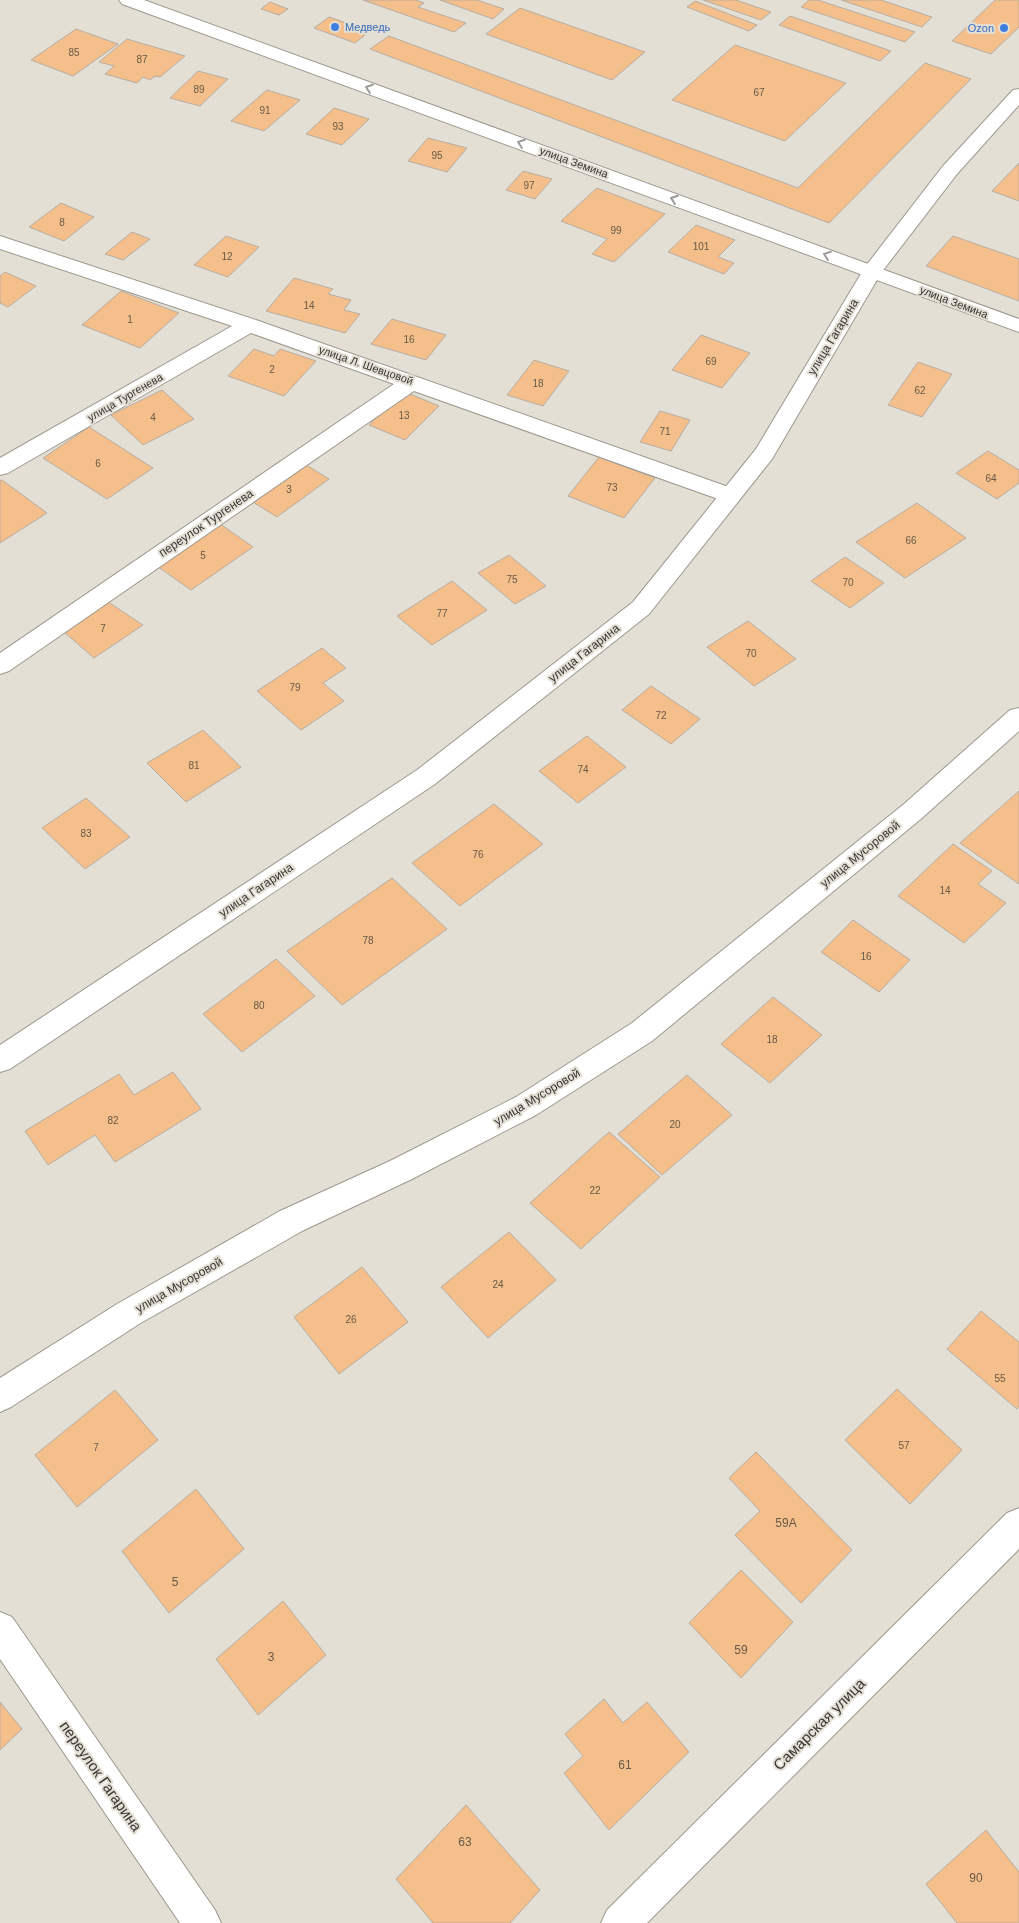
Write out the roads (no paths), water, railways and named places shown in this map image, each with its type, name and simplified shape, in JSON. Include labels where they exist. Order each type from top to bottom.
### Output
[{"type":"street","name":"улица Земина","points":[[128,0],[1019,326]]},
{"type":"street","name":"улица Гагарина","points":[[0,1060],[426,777],[641,608],[729,495],[764,454],[872,271],[950,170],[1019,94]]},
{"type":"street","name":"улица Л. Шевцовой","points":[[0,242],[249,325],[729,495]]},
{"type":"street","name":"улица Тургенева","points":[[0,468],[249,325]]},
{"type":"street","name":"переулок Тургенева","points":[[0,665],[412,382]]},
{"type":"street","name":"улица Мусоровой","points":[[0,1396],[128,1314],[290,1221],[401,1170],[526,1106],[642,1032],[912,811],[1019,717]]},
{"type":"street","name":"Самарская улица","points":[[620,1923],[1019,1525]]},
{"type":"street","name":"переулок Гагарина","points":[[0,1629],[202,1923]]},
{"type":"place","name":"Медведь","points":[[335,27]]},
{"type":"place","name":"Ozon","points":[[1004,28]]}]
